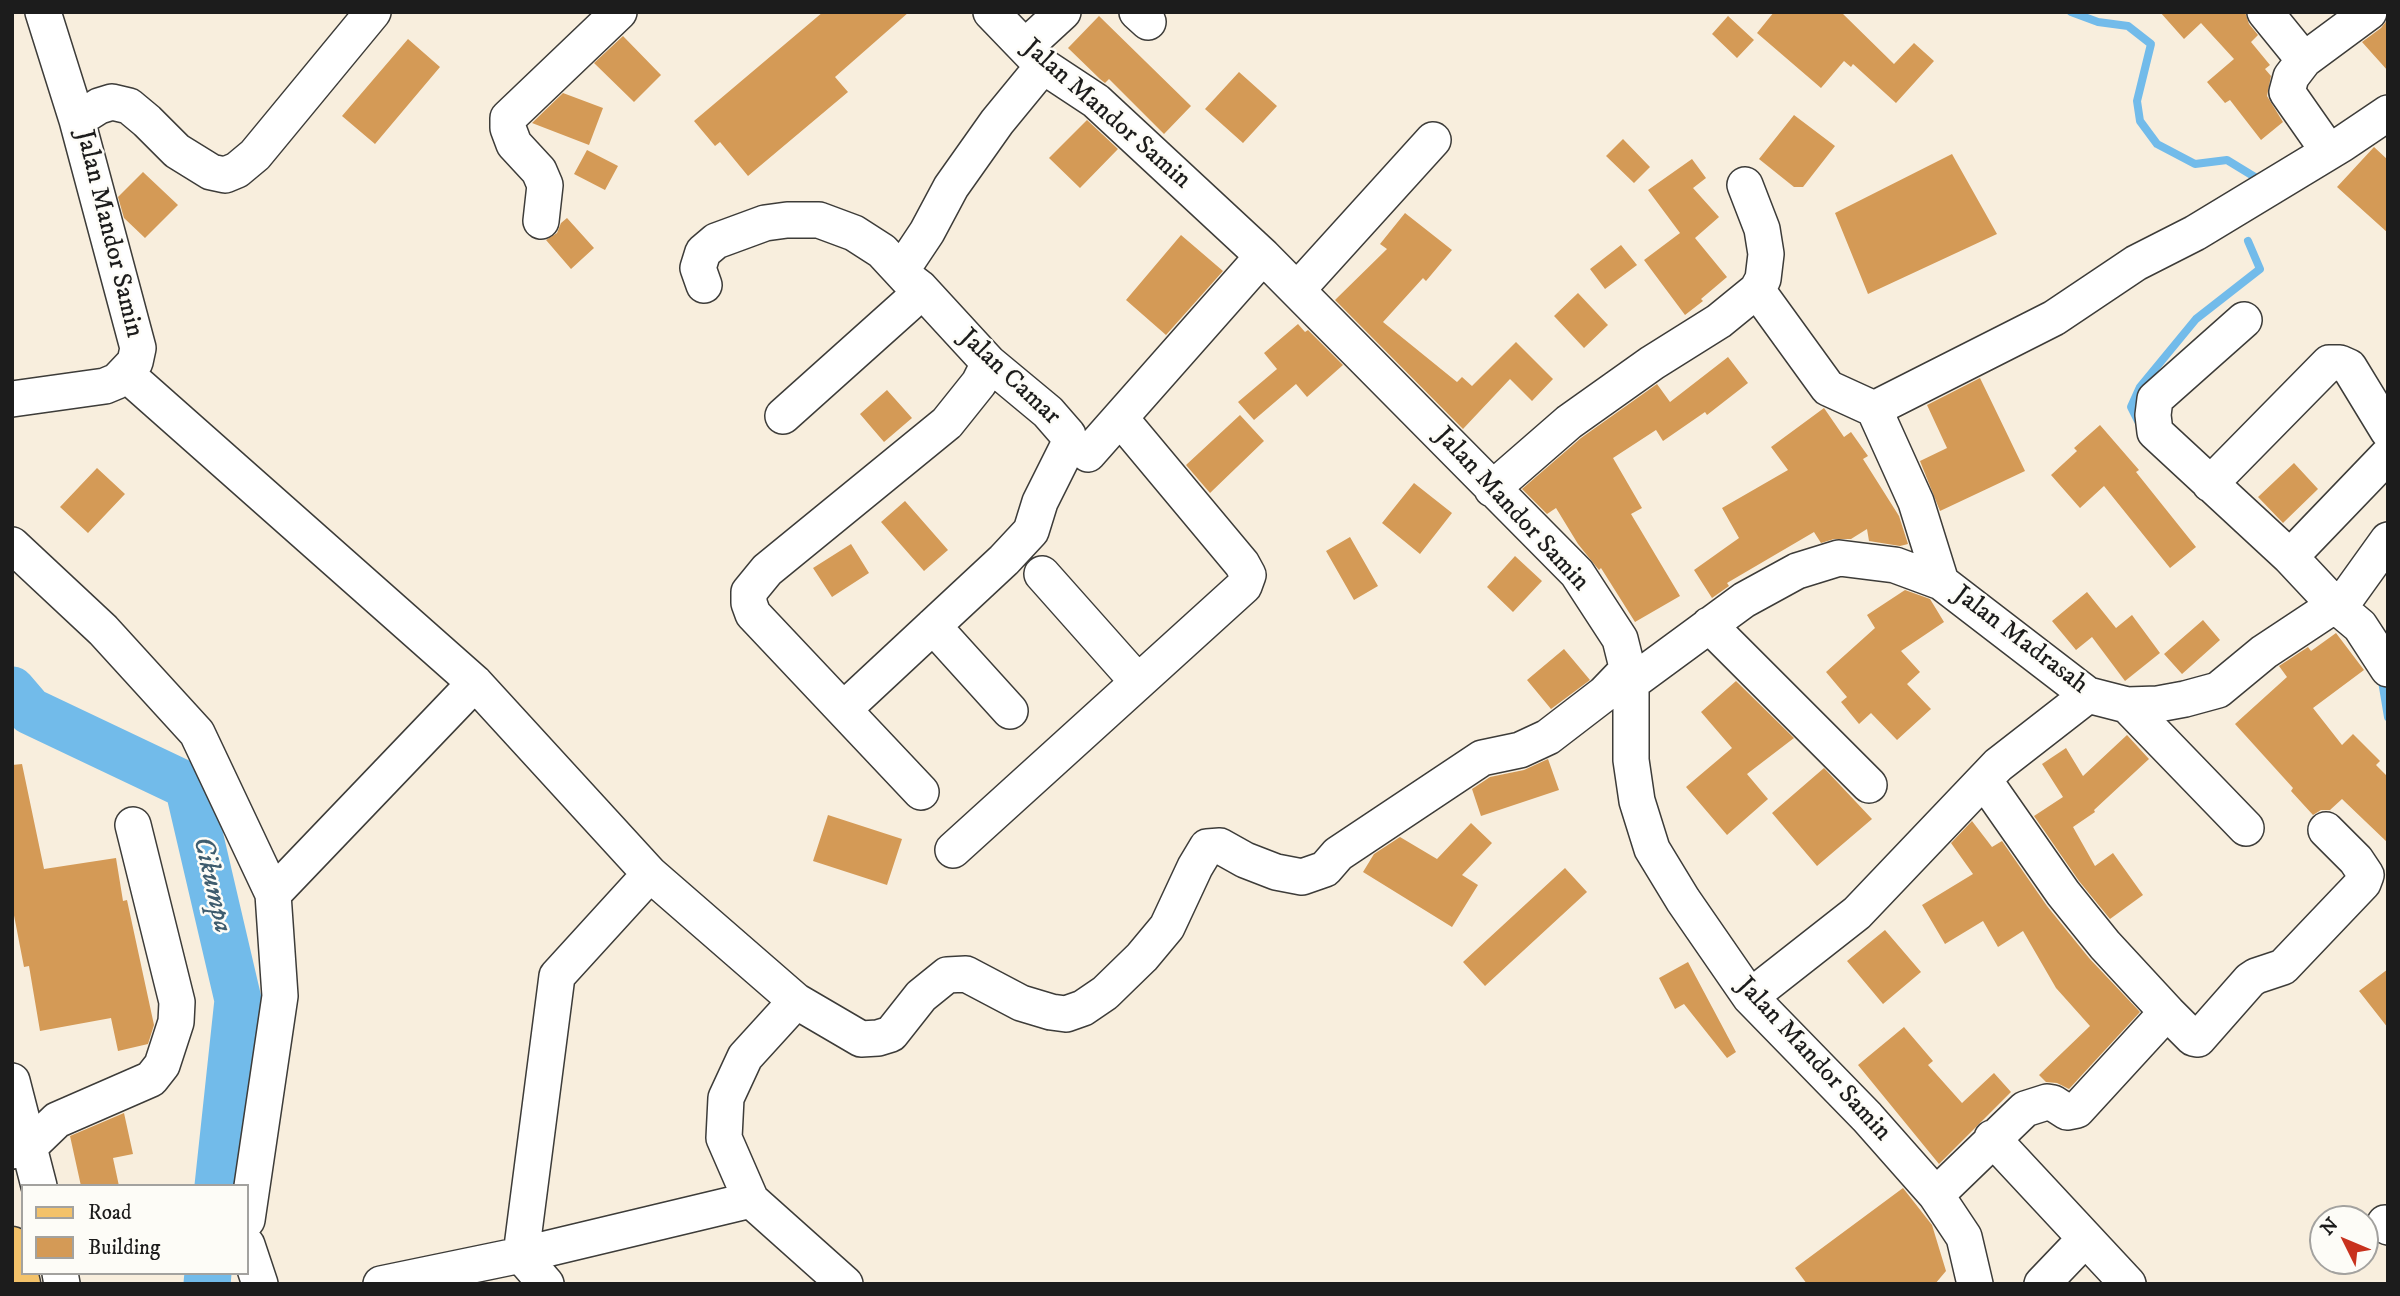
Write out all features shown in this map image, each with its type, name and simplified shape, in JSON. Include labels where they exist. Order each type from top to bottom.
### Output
[{"type":"main road","points":[[12,1246],[21,1284]]},
{"type":"street","points":[[43,12],[77,120]]},
{"type":"street","name":"Jalan Mandor Samin","points":[[12,399],[105,386],[125,373],[135,362],[138,348],[77,120],[111,102],[129,106],[177,151],[211,172],[225,174],[237,170],[255,155],[373,12]]},
{"type":"street","points":[[541,222],[545,185],[539,171],[514,144],[508,128],[508,118],[619,12]]},
{"type":"street","name":"Jalan Mandor Samin","points":[[990,12],[1034,56],[1096,101],[1263,256],[1577,573],[1620,639],[1630,676],[1631,760],[1637,801],[1651,849],[1750,997],[1867,1117],[1936,1195],[1964,1237],[1975,1284]]},
{"type":"street","points":[[783,416],[908,304],[911,279],[927,232],[951,187],[997,122],[1034,56],[1063,12]]},
{"type":"street","points":[[2265,12],[2304,60]]},
{"type":"street","points":[[2329,152],[2287,92],[2291,77],[2304,60],[2369,12]]},
{"type":"street","points":[[1874,409],[2054,318],[2136,263],[2195,233],[2388,113]]},
{"type":"street","points":[[1297,290],[1433,140]]},
{"type":"street","points":[[1492,489],[1569,422],[1652,363],[1719,321],[1757,290],[1763,279],[1766,254],[1762,229],[1745,185]]},
{"type":"street","name":"Jalan Camar","points":[[704,285],[698,268],[703,252],[716,241],[765,223],[819,220],[854,233],[882,251],[989,363],[1061,424],[1069,435],[1069,443],[1040,502],[1031,531],[1004,560],[844,709]]},
{"type":"street","points":[[1088,454],[1263,256]]},
{"type":"street","points":[[1757,290],[1828,388],[1874,409],[1916,502],[1941,582]]},
{"type":"street","points":[[2244,320],[2155,398],[2155,432],[2290,556],[2335,606],[2360,626],[2388,670]]},
{"type":"street","points":[[921,792],[753,614],[749,592],[767,570],[947,423],[979,383],[989,363]]},
{"type":"street","points":[[2210,484],[2329,363],[2340,363],[2349,367],[2388,431]]},
{"type":"street","points":[[125,373],[475,683],[650,874],[796,1001],[745,1058],[726,1098],[724,1139],[751,1200],[845,1284]]},
{"type":"street","points":[[953,850],[1244,586],[1248,575],[1242,564],[1120,418]]},
{"type":"street","points":[[2290,556],[2388,455]]},
{"type":"street","name":"Jalan Madrasah","points":[[796,1001],[861,1039],[891,1034],[921,996],[947,975],[967,974],[1021,1003],[1051,1012],[1066,1014],[1083,1008],[1105,993],[1142,957],[1167,927],[1207,847],[1220,846],[1245,860],[1276,872],[1302,877],[1325,869],[1338,854],[1482,758],[1520,750],[1548,737],[1604,694],[1744,600],[1797,571],[1839,558],[1895,565],[1941,582],[2088,695],[2127,705],[2158,704],[2218,690],[2264,652],[2342,604],[2388,540]]},
{"type":"street","points":[[12,545],[103,629],[197,733],[273,894],[280,996],[248,1213]]},
{"type":"street","points":[[1042,574],[1138,682]]},
{"type":"street","points":[[1709,625],[1869,785]]},
{"type":"street","points":[[933,626],[1010,711]]},
{"type":"street","points":[[273,894],[475,683]]},
{"type":"street","points":[[1750,997],[1857,913],[1998,765],[2088,695]]},
{"type":"street","points":[[2127,705],[2246,828]]},
{"type":"street","points":[[1984,780],[2063,893],[2105,945],[2167,1012],[2193,1038],[2198,1039],[2250,980],[2283,967],[2363,883],[2366,875],[2363,869],[2326,830]]},
{"type":"street","points":[[19,1135],[151,1079],[162,1065],[176,1021],[177,1002],[133,825]]},
{"type":"street","points":[[546,1284],[521,1255],[557,976],[650,874]]},
{"type":"street","points":[[1936,1195],[2025,1109],[2037,1104],[2053,1103],[2067,1112],[2077,1110],[2167,1012]]},
{"type":"street","points":[[12,1081],[19,1135],[38,1184]]},
{"type":"street","points":[[1993,1138],[2128,1284]]},
{"type":"street","points":[[381,1284],[521,1255],[751,1200]]},
{"type":"street","points":[[2042,1284],[2085,1239]]},
{"type":"street","points":[[248,1248],[260,1284]]},
{"type":"building","points":[[823,12],[909,12],[835,77],[848,92],[748,176],[720,142],[715,146],[694,121]]},
{"type":"building","points":[[1774,12],[1841,12],[1894,64],[1914,43],[1934,61],[1896,103],[1853,64],[1851,67],[1844,61],[1821,88],[1757,33]]},
{"type":"building","points":[[2160,12],[2245,12],[2249,24],[2258,35],[2251,42],[2270,65],[2265,69],[2271,76],[2267,96],[2283,122],[2261,140],[2230,100],[2225,103],[2207,82],[2234,59],[2201,23],[2184,39]]},
{"type":"building","points":[[1099,16],[1191,106],[1164,134],[1109,79],[1105,83],[1068,48]]},
{"type":"building","points":[[1728,16],[1754,40],[1737,58],[1712,34]]},
{"type":"building","points":[[2388,19],[2388,71],[2362,42],[2381,28]]},
{"type":"building","points":[[623,36],[661,75],[634,102],[594,63]]},
{"type":"building","points":[[408,39],[440,67],[375,144],[342,116]]},
{"type":"building","points":[[1239,72],[1277,106],[1243,143],[1205,109]]},
{"type":"building","points":[[563,93],[603,108],[589,145],[532,123]]},
{"type":"building","points":[[1794,115],[1835,146],[1803,187],[1794,187],[1759,159]]},
{"type":"building","points":[[1087,120],[1118,149],[1080,188],[1049,158]]},
{"type":"building","points":[[1623,139],[1650,167],[1634,183],[1606,156]]},
{"type":"building","points":[[2374,147],[2388,160],[2388,233],[2337,187]]},
{"type":"building","points":[[587,150],[618,166],[605,190],[574,174]]},
{"type":"building","points":[[1952,154],[1997,234],[1868,294],[1835,213]]},
{"type":"building","points":[[1692,159],[1706,178],[1693,188],[1719,217],[1695,238],[1727,277],[1685,315],[1644,260],[1680,233],[1648,190]]},
{"type":"building","points":[[143,172],[178,205],[145,238],[124,218],[118,197]]},
{"type":"building","points":[[1405,213],[1452,250],[1426,281],[1423,278],[1383,322],[1457,382],[1462,377],[1472,386],[1516,342],[1553,379],[1532,401],[1510,379],[1463,429],[1335,300],[1387,249],[1380,244]]},
{"type":"building","points":[[567,218],[594,248],[571,269],[546,240],[557,233],[561,223]]},
{"type":"building","points":[[1181,235],[1223,271],[1166,335],[1126,300]]},
{"type":"building","points":[[1621,245],[1637,265],[1605,289],[1590,269]]},
{"type":"building","points":[[1578,293],[1608,325],[1584,348],[1554,316]]},
{"type":"building","points":[[1298,324],[1305,332],[1308,330],[1343,365],[1307,397],[1296,384],[1254,420],[1238,402],[1277,369],[1264,353]]},
{"type":"building","points":[[1728,357],[1748,383],[1707,415],[1705,412],[1663,441],[1656,430],[1613,458],[1642,508],[1631,514],[1680,596],[1635,622],[1601,568],[1599,570],[1578,544],[1556,508],[1547,514],[1522,489],[1581,438],[1657,384],[1670,402]]},
{"type":"building","points":[[1980,378],[2025,471],[1940,511],[1920,461],[1947,448],[1927,405]]},
{"type":"building","points":[[887,390],[912,418],[884,442],[860,414]]},
{"type":"building","points":[[1824,408],[1844,437],[1851,432],[1868,456],[1863,459],[1899,516],[1908,544],[1900,546],[1869,541],[1867,529],[1851,539],[1834,539],[1821,543],[1814,532],[1727,583],[1729,586],[1712,598],[1694,570],[1739,538],[1722,508],[1788,470],[1771,447]]},
{"type":"building","points":[[1240,415],[1264,441],[1210,493],[1186,465]]},
{"type":"building","points":[[2100,425],[2139,470],[2136,472],[2196,547],[2170,568],[2104,486],[2080,508],[2051,475],[2077,451],[2074,448]]},
{"type":"building","points":[[2294,463],[2318,489],[2283,523],[2258,497]]},
{"type":"building","points":[[97,468],[125,494],[88,533],[60,507]]},
{"type":"building","points":[[1414,483],[1452,513],[1420,554],[1382,523]]},
{"type":"building","points":[[905,501],[948,550],[924,571],[881,522]]},
{"type":"building","points":[[1350,537],[1378,586],[1354,600],[1326,551]]},
{"type":"building","points":[[851,544],[869,573],[832,597],[813,568]]},
{"type":"building","points":[[1515,556],[1542,581],[1513,612],[1487,587]]},
{"type":"building","points":[[1905,590],[1930,599],[1944,622],[1901,651],[1920,672],[1907,684],[1931,709],[1897,740],[1871,713],[1859,724],[1841,702],[1847,697],[1826,672],[1875,628],[1867,615]]},
{"type":"building","points":[[2087,592],[2116,628],[2132,615],[2160,653],[2125,681],[2092,637],[2076,650],[2052,621]]},
{"type":"building","points":[[2203,620],[2220,640],[2182,674],[2164,654]]},
{"type":"building","points":[[2336,633],[2364,670],[2313,708],[2342,745],[2353,734],[2380,761],[2376,765],[2388,777],[2388,843],[2342,799],[2330,810],[2321,810],[2313,815],[2291,791],[2293,788],[2235,724],[2287,677],[2279,666],[2308,647],[2311,651]]},
{"type":"building","points":[[1564,649],[1590,680],[1551,709],[1527,680]]},
{"type":"building","points":[[1736,681],[1794,738],[1747,774],[1768,799],[1727,835],[1686,787],[1732,748],[1701,712]]},
{"type":"building","points":[[2127,735],[2149,759],[2094,810],[2095,812],[2073,827],[2095,866],[2113,853],[2143,895],[2110,919],[2079,881],[2034,816],[2063,797],[2042,764],[2066,748],[2083,776]]},
{"type":"building","points":[[1548,759],[1559,790],[1481,816],[1472,789],[1490,777],[1524,770]]},
{"type":"building","points":[[22,764],[44,869],[116,858],[123,901],[127,900],[154,1025],[148,1044],[118,1051],[111,1018],[40,1031],[29,966],[24,967],[12,905],[12,765]]},
{"type":"building","points":[[1824,768],[1872,819],[1817,866],[1772,813]]},
{"type":"building","points":[[828,815],[902,839],[887,885],[813,861]]},
{"type":"building","points":[[1972,821],[1992,847],[2002,841],[2047,906],[2089,958],[2140,1012],[2069,1089],[2057,1083],[2046,1082],[2039,1075],[2090,1026],[2056,988],[2023,931],[1998,947],[1983,921],[1945,944],[1922,905],[1973,874],[1951,843]]},
{"type":"building","points":[[1471,823],[1492,843],[1462,875],[1478,885],[1452,927],[1363,872],[1374,854],[1400,837],[1437,859]]},
{"type":"building","points":[[1565,868],[1587,892],[1485,986],[1463,962]]},
{"type":"building","points":[[1885,930],[1921,972],[1883,1004],[1847,961]]},
{"type":"building","points":[[1688,962],[1736,1052],[1727,1058],[1684,1004],[1675,1009],[1659,978]]},
{"type":"building","points":[[2388,969],[2388,1028],[2359,991]]},
{"type":"building","points":[[1904,1027],[1933,1061],[1928,1065],[1962,1103],[1994,1073],[2011,1092],[1939,1164],[1858,1065]]},
{"type":"building","points":[[124,1113],[133,1154],[113,1158],[119,1184],[81,1184],[70,1136]]},
{"type":"building","points":[[1903,1188],[1932,1225],[1946,1271],[1935,1284],[1807,1284],[1795,1268]]},
{"type":"waterway","points":[[2071,12],[2098,22],[2128,26],[2151,44],[2137,101],[2140,121],[2157,144],[2195,164],[2227,160],[2263,182]]},
{"type":"waterway","points":[[2139,423],[2131,407],[2140,387],[2196,319],[2260,269],[2248,241]]},
{"type":"waterway","points":[[2381,675],[2388,717]]},
{"type":"waterway","name":"Cikumpa","points":[[12,690],[30,711],[188,786],[238,1000],[218,1184]]},
{"type":"waterway","name":"Cikumpa","points":[[207,1284],[208,1275]]}]
